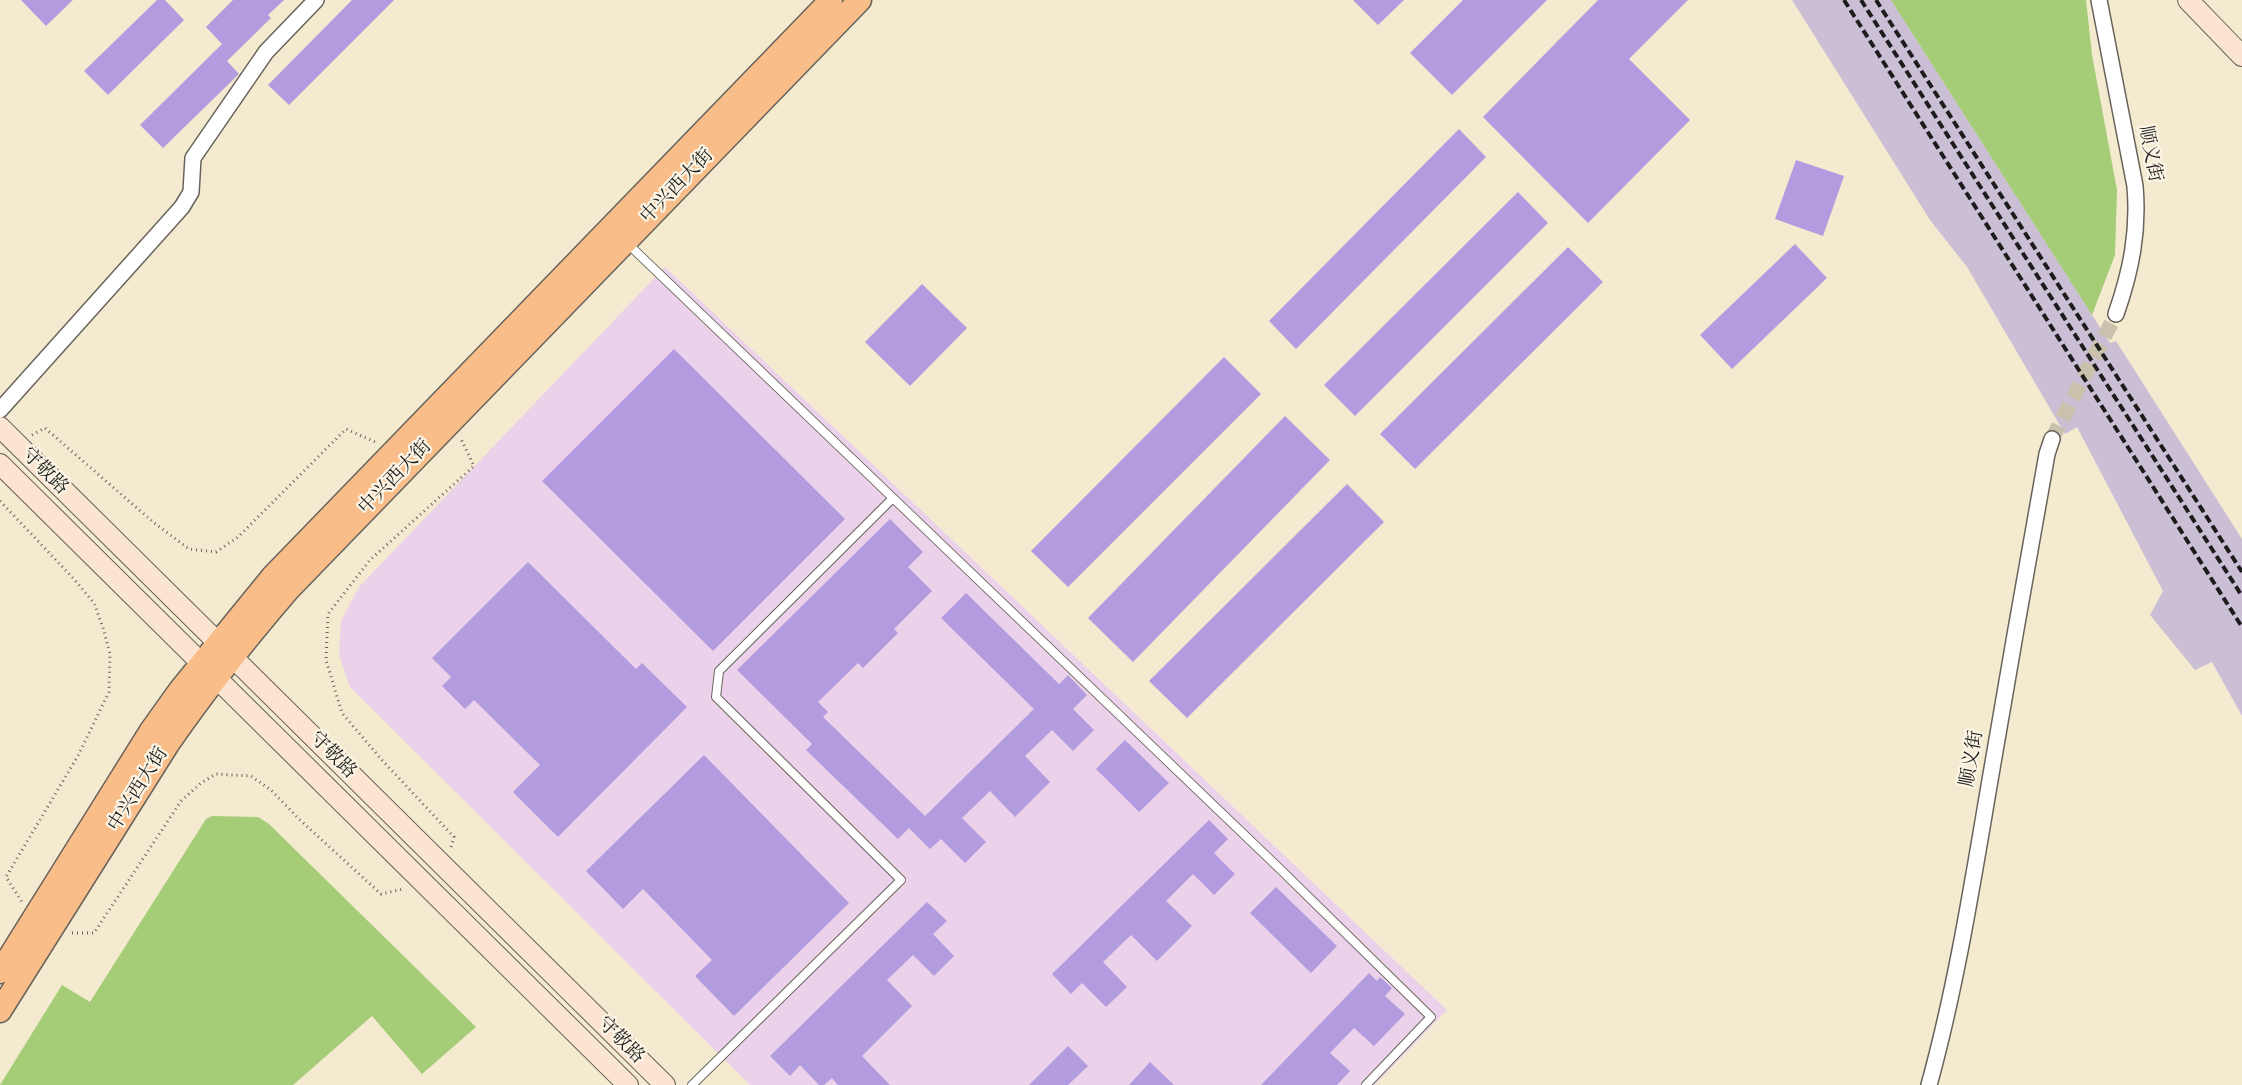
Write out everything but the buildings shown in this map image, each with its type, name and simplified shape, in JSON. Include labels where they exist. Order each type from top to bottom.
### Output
[{"type":"main road","name":"中兴西大街","points":[[0,1011],[41,926],[150,732],[208,671],[225,650],[273,576],[831,0]]},
{"type":"main road","name":"中兴西大街","points":[[225,650],[288,590],[860,0]]},
{"type":"main road","points":[[2188,0],[2242,56]]},
{"type":"main road","name":"守敬路","points":[[0,427],[665,1085]]},
{"type":"main road","name":"守敬路","points":[[0,464],[628,1085]]},
{"type":"main road","name":"中兴西大街","points":[[0,972],[41,926]]},
{"type":"street","points":[[0,410],[182,206],[191,192],[193,158],[266,52],[316,0]]},
{"type":"street","name":"顺义街","points":[[2099,0],[2135,186],[2138,216],[2128,276],[2116,314]]},
{"type":"street","name":"顺义街","points":[[1929,1085],[1946,1022],[1967,916],[2019,610],[2047,454],[2052,439]]},
{"type":"lane","points":[[626,242],[1282,870],[1431,1017],[1366,1085]]},
{"type":"lane","points":[[692,1085],[901,880],[716,697],[719,671],[893,498]]},
{"type":"path","points":[[443,866],[454,837],[342,713],[326,660],[328,614],[370,560],[474,466],[452,421]]},
{"type":"path","points":[[16,444],[46,428],[153,522],[189,549],[216,552],[238,537],[346,429],[394,450]]},
{"type":"path","points":[[0,500],[74,579],[94,604],[110,654],[109,692],[79,754],[6,877],[41,926],[94,933],[181,801],[201,783],[216,774],[251,776],[271,790],[299,819],[381,894],[425,884]]},
{"type":"shaded area","points":[[1792,0],[1891,0],[2110,343],[2116,341],[2242,539],[2242,716],[2212,662],[2195,670],[2150,615],[2163,591],[2077,427],[2065,434],[1967,267],[1930,220]]},
{"type":"shaded area","points":[[665,267],[1447,1010],[1375,1085],[750,1085],[350,687],[339,655],[341,621],[359,587]]},
{"type":"green space","points":[[1891,0],[2086,0],[2092,55],[2117,190],[2115,255],[2092,315]]},
{"type":"green space","points":[[212,816],[258,817],[269,824],[476,1027],[422,1074],[372,1016],[293,1085],[0,1085],[62,985],[90,1002],[206,819]]},
{"type":"tunnel","points":[[2052,439],[2116,314]]},
{"type":"railway","points":[[1844,0],[2242,627]]},
{"type":"railway","points":[[1861,0],[2242,596]]},
{"type":"railway","points":[[1876,0],[2242,572]]}]
